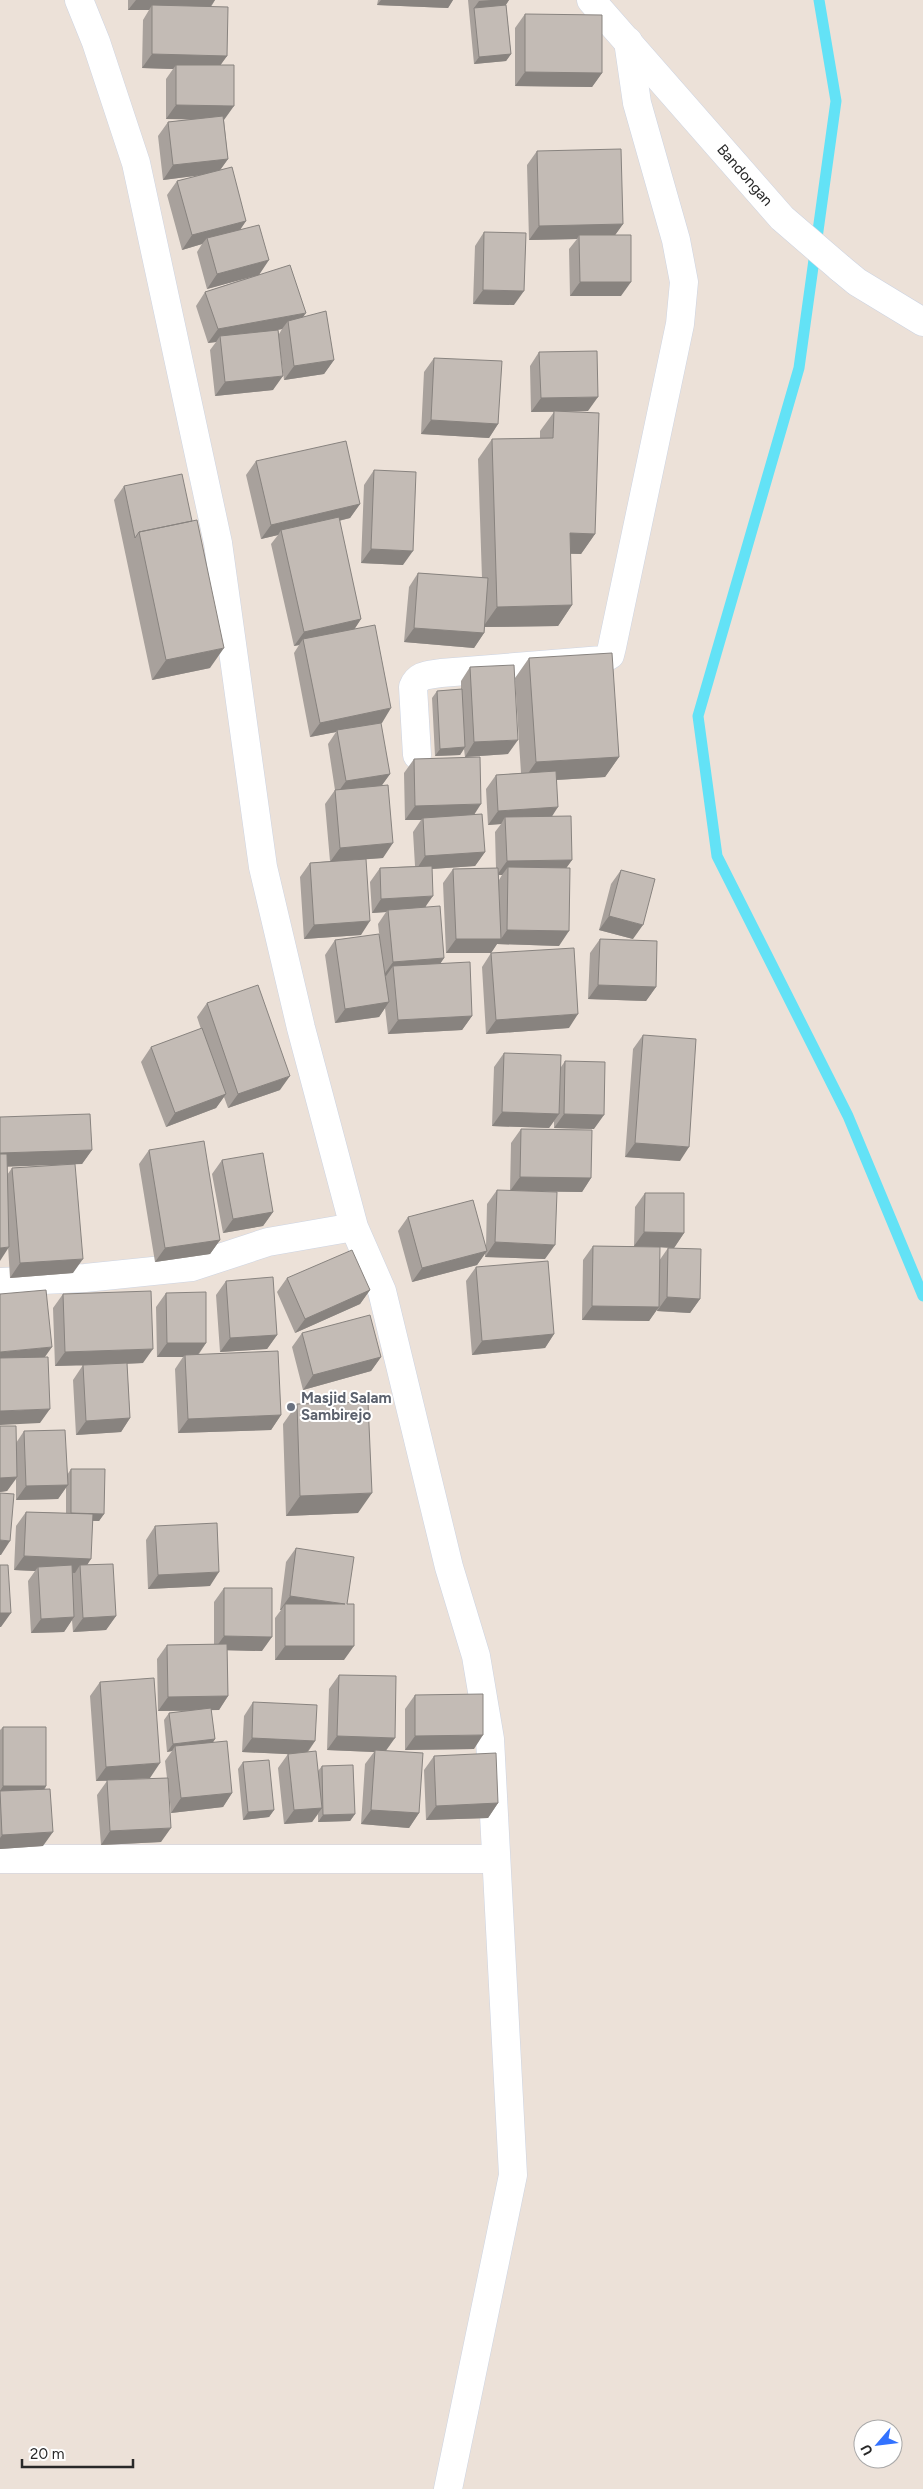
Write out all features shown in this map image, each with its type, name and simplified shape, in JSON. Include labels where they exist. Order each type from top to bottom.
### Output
[{"type":"street","points":[[79,0],[96,42],[136,163],[218,543],[263,867],[301,1028],[354,1227],[382,1291],[449,1566],[476,1656],[490,1739],[513,2175],[448,2489]]},
{"type":"street","name":"Bandongan","points":[[591,0],[790,223],[857,282],[923,322]]},
{"type":"street","points":[[417,755],[413,686],[416,679],[422,676],[441,673],[602,660],[610,655],[680,324],[684,282],[676,240],[637,103],[628,41]]},
{"type":"street","points":[[0,1282],[84,1278],[192,1267],[268,1242],[354,1227]]},
{"type":"street","points":[[0,1859],[496,1859]]},
{"type":"building","points":[[152,5],[228,7],[227,56],[152,54]]},
{"type":"building","points":[[506,5],[511,54],[479,57],[474,8]]},
{"type":"building","points":[[525,14],[602,15],[602,73],[525,72]]},
{"type":"building","points":[[176,65],[234,65],[234,106],[176,105]]},
{"type":"building","points":[[223,116],[228,159],[173,165],[168,122]]},
{"type":"building","points":[[621,149],[623,224],[539,226],[537,151]]},
{"type":"building","points":[[232,167],[246,221],[192,235],[177,181]]},
{"type":"building","points":[[259,225],[269,260],[217,274],[207,238]]},
{"type":"building","points":[[484,232],[526,233],[524,291],[483,290]]},
{"type":"building","points":[[579,235],[631,235],[631,282],[580,282]]},
{"type":"building","points":[[290,265],[306,313],[218,329],[205,292]]},
{"type":"building","points":[[326,311],[334,360],[294,366],[288,321]]},
{"type":"building","points":[[278,330],[283,376],[225,382],[220,336]]},
{"type":"building","points":[[597,351],[598,397],[541,398],[539,352]]},
{"type":"building","points":[[434,358],[502,361],[498,424],[431,420]]},
{"type":"building","points":[[554,411],[599,413],[595,534],[570,533],[572,605],[497,607],[492,439],[553,438]]},
{"type":"building","points":[[346,441],[360,504],[271,525],[256,461]]},
{"type":"building","points":[[374,470],[416,472],[413,551],[371,549]]},
{"type":"building","points":[[182,474],[192,521],[139,532],[135,538],[124,486]]},
{"type":"building","points":[[339,517],[361,619],[304,632],[281,530]]},
{"type":"building","points":[[197,520],[224,648],[166,660],[139,532]]},
{"type":"building","points":[[418,573],[488,578],[484,633],[414,628]]},
{"type":"building","points":[[375,625],[391,708],[320,723],[303,639]]},
{"type":"building","points":[[612,653],[619,757],[536,762],[529,658]]},
{"type":"building","points":[[514,665],[518,740],[474,742],[470,667]]},
{"type":"building","points":[[462,689],[465,747],[440,749],[437,691]]},
{"type":"building","points":[[381,723],[390,774],[346,781],[337,730]]},
{"type":"building","points":[[480,757],[481,804],[415,806],[414,759]]},
{"type":"building","points":[[556,771],[558,807],[498,811],[496,775]]},
{"type":"building","points":[[388,785],[393,843],[340,848],[335,790]]},
{"type":"building","points":[[482,814],[485,852],[425,856],[423,818]]},
{"type":"building","points":[[571,816],[572,860],[507,861],[505,817]]},
{"type":"building","points":[[366,859],[370,921],[314,925],[310,863]]},
{"type":"building","points":[[432,866],[433,896],[381,899],[380,868]]},
{"type":"building","points":[[508,867],[570,868],[569,931],[507,930]]},
{"type":"building","points":[[498,868],[501,939],[456,939],[453,869]]},
{"type":"building","points":[[621,870],[655,879],[643,925],[609,916]]},
{"type":"building","points":[[440,906],[444,958],[393,962],[388,910]]},
{"type":"building","points":[[379,934],[389,1002],[345,1009],[335,940]]},
{"type":"building","points":[[600,939],[657,941],[656,987],[598,985]]},
{"type":"building","points":[[574,948],[578,1014],[496,1020],[491,953]]},
{"type":"building","points":[[470,962],[472,1016],[398,1020],[393,966]]},
{"type":"building","points":[[258,985],[290,1076],[238,1094],[207,1003]]},
{"type":"building","points":[[202,1028],[226,1094],[175,1113],[151,1047]]},
{"type":"building","points":[[643,1035],[696,1039],[689,1147],[635,1143]]},
{"type":"building","points":[[504,1053],[561,1055],[559,1114],[502,1112]]},
{"type":"building","points":[[565,1061],[605,1062],[604,1115],[564,1114]]},
{"type":"building","points":[[90,1114],[92,1150],[0,1153],[0,1117]]},
{"type":"building","points":[[521,1129],[592,1130],[591,1178],[520,1177]]},
{"type":"building","points":[[204,1141],[220,1240],[165,1248],[149,1150]]},
{"type":"building","points":[[263,1153],[273,1212],[233,1219],[222,1160]]},
{"type":"building","points":[[0,1154],[7,1154],[9,1247],[0,1248]]},
{"type":"building","points":[[75,1164],[83,1259],[20,1263],[12,1168]]},
{"type":"building","points":[[497,1190],[557,1192],[555,1245],[495,1242]]},
{"type":"building","points":[[645,1193],[684,1193],[684,1233],[644,1232]]},
{"type":"building","points":[[473,1200],[487,1251],[422,1268],[408,1217]]},
{"type":"building","points":[[593,1246],[660,1247],[659,1307],[592,1306]]},
{"type":"building","points":[[668,1248],[701,1249],[700,1299],[667,1297]]},
{"type":"building","points":[[352,1250],[370,1290],[305,1319],[287,1278]]},
{"type":"building","points":[[548,1261],[554,1334],[482,1341],[476,1267]]},
{"type":"building","points":[[273,1277],[277,1335],[230,1338],[226,1281]]},
{"type":"building","points":[[46,1290],[52,1347],[0,1352],[0,1294]]},
{"type":"building","points":[[151,1291],[153,1349],[65,1352],[63,1294]]},
{"type":"building","points":[[206,1292],[206,1343],[167,1343],[166,1293]]},
{"type":"building","points":[[370,1315],[381,1357],[313,1375],[302,1333]]},
{"type":"building","points":[[278,1351],[281,1415],[188,1419],[185,1355]]},
{"type":"building","points":[[48,1357],[50,1409],[0,1411],[0,1358]]},
{"type":"building","points":[[127,1363],[130,1418],[86,1421],[83,1365]]},
{"type":"building","points":[[368,1402],[372,1493],[300,1496],[297,1404]]},
{"type":"building","points":[[0,1426],[16,1426],[17,1477],[0,1478]]},
{"type":"building","points":[[65,1430],[68,1485],[26,1486],[24,1431]]},
{"type":"building","points":[[71,1469],[105,1469],[104,1514],[71,1513]]},
{"type":"building","points":[[0,1493],[14,1494],[10,1541],[0,1540]]},
{"type":"building","points":[[26,1512],[93,1514],[91,1559],[24,1556]]},
{"type":"building","points":[[217,1523],[219,1572],[158,1575],[155,1526]]},
{"type":"building","points":[[296,1548],[354,1557],[347,1604],[354,1604],[354,1646],[285,1646],[285,1604],[345,1604],[290,1596]]},
{"type":"building","points":[[113,1564],[116,1616],[83,1618],[80,1565]]},
{"type":"building","points":[[0,1565],[8,1565],[11,1613],[0,1613]]},
{"type":"building","points":[[72,1565],[74,1617],[41,1619],[38,1567]]},
{"type":"building","points":[[224,1588],[272,1588],[272,1637],[224,1636]]},
{"type":"building","points":[[227,1644],[228,1696],[168,1697],[167,1645]]},
{"type":"building","points":[[339,1675],[396,1676],[395,1738],[337,1736]]},
{"type":"building","points":[[154,1678],[160,1763],[106,1767],[100,1682]]},
{"type":"building","points":[[483,1694],[483,1735],[415,1736],[415,1695]]},
{"type":"building","points":[[253,1702],[317,1705],[315,1741],[252,1738]]},
{"type":"building","points":[[211,1708],[215,1739],[173,1744],[169,1713]]},
{"type":"building","points":[[3,1727],[46,1727],[46,1786],[3,1786]]},
{"type":"building","points":[[227,1741],[232,1793],[181,1798],[175,1746]]},
{"type":"building","points":[[375,1750],[423,1753],[419,1813],[371,1810]]},
{"type":"building","points":[[316,1751],[322,1808],[294,1810],[288,1754]]},
{"type":"building","points":[[496,1753],[498,1803],[436,1806],[434,1756]]},
{"type":"building","points":[[269,1760],[274,1810],[248,1812],[243,1762]]},
{"type":"building","points":[[353,1765],[355,1814],[323,1815],[322,1766]]},
{"type":"building","points":[[168,1778],[171,1828],[110,1831],[107,1780]]},
{"type":"building","points":[[50,1789],[53,1832],[2,1835],[0,1791]]},
{"type":"waterway","points":[[819,0],[836,101],[799,368],[698,716],[717,856],[848,1116],[923,1296]]},
{"type":"place","name":"Masjid Salam Sambirejo","points":[[291,1407]]}]
